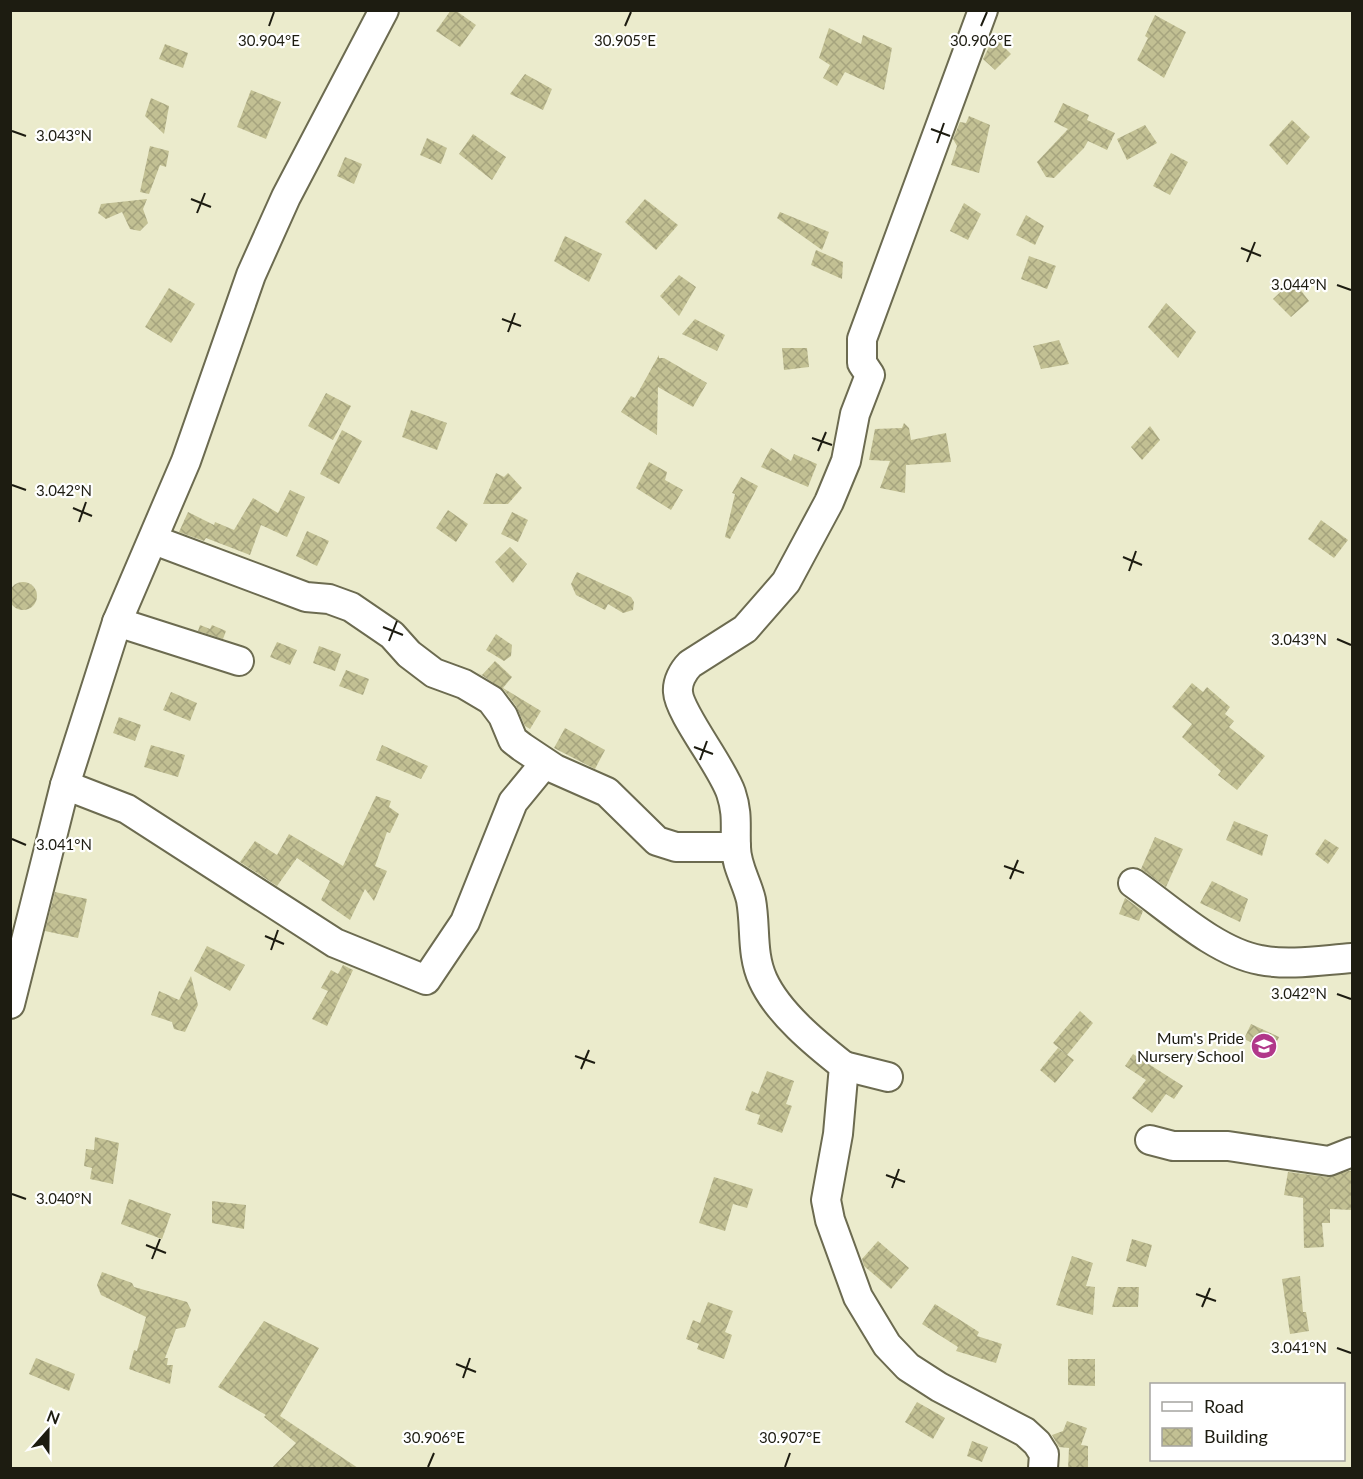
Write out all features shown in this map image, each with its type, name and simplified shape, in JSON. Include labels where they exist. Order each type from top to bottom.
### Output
[{"type":"street","points":[[10,1004],[64,785],[117,622],[154,540],[211,394],[251,275],[286,197],[384,10]]},
{"type":"street","points":[[888,1077],[844,1066],[809,1038],[770,993],[764,982],[755,955],[751,899],[736,847],[738,819],[731,792],[681,702],[678,691],[681,677],[696,658],[727,643],[754,621],[786,582],[826,510],[846,461],[855,414],[870,375],[862,363],[862,339],[983,10]]},
{"type":"street","points":[[154,540],[306,597],[329,599],[351,607],[392,635],[409,654],[434,673],[464,684],[491,700],[503,716],[513,740],[545,763],[607,792],[657,841],[676,847],[736,847]]},
{"type":"street","points":[[117,622],[239,661]]},
{"type":"street","points":[[64,785],[127,809],[335,943],[426,980],[465,922],[513,802],[545,763]]},
{"type":"street","points":[[1134,883],[1220,945],[1241,955],[1277,962],[1353,958]]},
{"type":"street","points":[[844,1066],[838,1134],[826,1200],[830,1220],[858,1297],[887,1345],[908,1367],[939,1387],[1024,1432],[1037,1443],[1044,1454],[1043,1468]]},
{"type":"street","points":[[1150,1140],[1173,1146],[1228,1146],[1329,1161],[1353,1152]]},
{"type":"building","points":[[451,10],[455,10],[476,25],[460,47],[436,31]]},
{"type":"building","points":[[1155,15],[1186,32],[1164,78],[1137,60],[1148,38],[1145,36]]},
{"type":"building","points":[[829,28],[861,44],[863,35],[892,48],[884,90],[845,72],[837,86],[823,78],[830,65],[819,58]]},
{"type":"building","points":[[994,37],[1011,54],[995,70],[983,59]]},
{"type":"building","points":[[165,44],[188,53],[183,68],[159,59]]},
{"type":"building","points":[[525,74],[552,89],[543,110],[510,94]]},
{"type":"building","points":[[251,90],[281,102],[266,139],[237,127]]},
{"type":"building","points":[[151,98],[169,106],[164,134],[145,116]]},
{"type":"building","points":[[1063,103],[1089,115],[1087,120],[1115,133],[1107,150],[1088,141],[1054,178],[1046,177],[1037,162],[1068,129],[1054,122]]},
{"type":"building","points":[[969,116],[990,125],[979,173],[951,165],[957,146],[953,139],[960,122],[966,123]]},
{"type":"building","points":[[1292,120],[1310,137],[1287,165],[1269,145]]},
{"type":"building","points":[[1145,125],[1157,143],[1127,160],[1117,139]]},
{"type":"building","points":[[473,134],[506,157],[492,180],[459,154]]},
{"type":"building","points":[[427,138],[447,148],[441,164],[420,155]]},
{"type":"building","points":[[150,146],[169,151],[166,167],[160,165],[149,194],[140,192]]},
{"type":"building","points":[[1171,153],[1188,162],[1170,195],[1153,186]]},
{"type":"building","points":[[345,157],[362,164],[354,184],[337,176]]},
{"type":"building","points":[[147,199],[143,209],[148,223],[140,231],[130,229],[122,212],[106,219],[98,213],[101,204]]},
{"type":"building","points":[[645,199],[678,225],[656,250],[625,222]]},
{"type":"building","points":[[964,203],[981,214],[968,240],[950,231]]},
{"type":"building","points":[[780,212],[829,232],[822,250],[777,218]]},
{"type":"building","points":[[1026,215],[1044,226],[1035,245],[1016,235]]},
{"type":"building","points":[[565,236],[602,254],[589,282],[554,261]]},
{"type":"building","points":[[816,250],[843,262],[842,279],[811,265]]},
{"type":"building","points":[[1029,256],[1056,266],[1047,289],[1021,279]]},
{"type":"building","points":[[679,275],[696,287],[679,316],[660,296]]},
{"type":"building","points":[[1293,280],[1309,301],[1291,317],[1273,299]]},
{"type":"building","points":[[169,288],[195,304],[171,343],[145,327]]},
{"type":"building","points":[[1166,303],[1196,332],[1178,358],[1148,327]]},
{"type":"building","points":[[695,319],[725,335],[717,351],[682,334]]},
{"type":"building","points":[[1059,340],[1069,364],[1041,369],[1033,346]]},
{"type":"building","points":[[782,348],[807,348],[809,367],[784,370]]},
{"type":"building","points":[[659,355],[659,358],[664,358],[707,383],[693,407],[658,387],[657,435],[621,412],[631,396],[635,398]]},
{"type":"building","points":[[326,393],[351,406],[333,440],[308,426]]},
{"type":"building","points":[[411,410],[447,423],[437,450],[402,437]]},
{"type":"building","points":[[904,423],[909,428],[911,440],[946,433],[951,462],[906,465],[905,493],[880,488],[890,461],[869,460],[875,429],[902,428]]},
{"type":"building","points":[[1150,426],[1160,440],[1142,460],[1131,447]]},
{"type":"building","points":[[342,430],[362,441],[339,484],[320,474]]},
{"type":"building","points":[[771,448],[791,461],[794,454],[817,464],[808,487],[761,467]]},
{"type":"building","points":[[649,462],[667,472],[665,480],[683,490],[671,510],[636,488]]},
{"type":"building","points":[[496,473],[504,477],[508,473],[522,488],[508,504],[483,504]]},
{"type":"building","points":[[741,477],[758,486],[730,539],[725,537],[735,494],[732,493]]},
{"type":"building","points":[[290,490],[305,497],[287,537],[261,525],[250,555],[206,538],[204,541],[179,532],[188,512],[214,525],[215,522],[234,530],[253,498],[278,513]]},
{"type":"building","points":[[448,510],[468,524],[456,542],[436,528]]},
{"type":"building","points":[[512,512],[528,520],[518,542],[501,534]]},
{"type":"building","points":[[1321,520],[1348,540],[1334,558],[1308,539]]},
{"type":"building","points":[[307,531],[329,541],[317,566],[296,556]]},
{"type":"building","points":[[510,547],[527,564],[513,583],[495,562]]},
{"type":"building","points":[[577,572],[631,597],[634,602],[633,610],[623,613],[608,604],[605,610],[576,595],[571,584]]},
{"type":"building","points":[[23,582],[33,586],[37,596],[33,606],[23,610],[13,606],[9,596],[13,586]]},
{"type":"building","points":[[200,625],[210,629],[212,625],[226,631],[223,639],[198,631]]},
{"type":"building","points":[[496,634],[512,645],[511,656],[504,661],[486,650]]},
{"type":"building","points":[[277,642],[297,650],[290,665],[270,657]]},
{"type":"building","points":[[319,646],[341,654],[335,671],[313,663]]},
{"type":"building","points":[[495,661],[512,677],[503,688],[541,711],[530,729],[525,726],[516,706],[504,690],[477,672],[482,675]]},
{"type":"building","points":[[346,670],[369,679],[363,695],[339,686]]},
{"type":"building","points":[[1192,683],[1203,692],[1207,687],[1230,707],[1225,714],[1234,721],[1229,727],[1265,756],[1237,790],[1218,775],[1221,771],[1182,737],[1192,724],[1172,707]]},
{"type":"building","points":[[171,692],[197,703],[190,721],[163,710]]},
{"type":"building","points":[[119,717],[141,725],[135,741],[113,733]]},
{"type":"building","points":[[565,728],[605,750],[595,769],[554,748]]},
{"type":"building","points":[[151,745],[185,755],[178,777],[144,767]]},
{"type":"building","points":[[382,745],[428,766],[421,779],[376,760]]},
{"type":"building","points":[[376,796],[391,801],[389,807],[399,814],[390,833],[387,832],[375,866],[387,871],[374,901],[365,889],[350,920],[321,900],[330,881],[297,858],[277,886],[240,862],[255,841],[277,855],[289,834],[343,866]]},
{"type":"building","points":[[1234,821],[1268,835],[1262,856],[1226,840]]},
{"type":"building","points":[[1155,837],[1183,849],[1166,887],[1141,869]]},
{"type":"building","points":[[1325,839],[1339,848],[1328,864],[1315,854]]},
{"type":"building","points":[[1212,881],[1248,899],[1240,922],[1200,903]]},
{"type":"building","points":[[55,892],[87,899],[78,938],[45,931]]},
{"type":"building","points":[[1125,898],[1143,911],[1139,921],[1119,914]]},
{"type":"building","points":[[207,946],[245,965],[230,991],[194,971]]},
{"type":"building","points":[[343,965],[353,970],[327,1026],[312,1019],[328,991],[321,988],[331,970],[338,974]]},
{"type":"building","points":[[191,976],[198,1005],[185,1032],[174,1029],[172,1022],[151,1015],[159,991],[179,1000]]},
{"type":"building","points":[[1080,1011],[1093,1023],[1067,1055],[1053,1043]]},
{"type":"building","points":[[1251,1024],[1279,1037],[1272,1052],[1244,1039]]},
{"type":"building","points":[[1058,1048],[1074,1060],[1055,1083],[1040,1070]]},
{"type":"building","points":[[1133,1054],[1183,1086],[1174,1099],[1166,1094],[1152,1113],[1132,1098],[1146,1080],[1125,1066]]},
{"type":"building","points":[[767,1071],[794,1081],[786,1104],[792,1106],[782,1133],[757,1124],[760,1115],[745,1110],[752,1091],[758,1094]]},
{"type":"building","points":[[95,1137],[119,1143],[113,1184],[90,1179],[92,1168],[84,1166],[86,1149],[94,1150]]},
{"type":"building","points":[[1353,1171],[1352,1210],[1330,1209],[1330,1223],[1322,1223],[1324,1247],[1304,1248],[1303,1198],[1284,1195],[1288,1172],[1327,1177]]},
{"type":"building","points":[[714,1177],[753,1189],[747,1208],[733,1204],[725,1231],[699,1223]]},
{"type":"building","points":[[129,1199],[171,1214],[162,1239],[121,1224]]},
{"type":"building","points":[[212,1201],[246,1205],[244,1229],[212,1223]]},
{"type":"building","points":[[1132,1239],[1152,1245],[1146,1267],[1126,1261]]},
{"type":"building","points":[[878,1241],[909,1268],[891,1289],[864,1266],[862,1259]]},
{"type":"building","points":[[1072,1256],[1093,1263],[1086,1286],[1095,1287],[1093,1315],[1056,1305]]},
{"type":"building","points":[[102,1272],[132,1283],[134,1287],[187,1302],[191,1310],[185,1327],[176,1329],[165,1358],[168,1358],[167,1365],[173,1365],[170,1384],[129,1369],[134,1350],[137,1351],[146,1317],[101,1295],[97,1285]]},
{"type":"building","points":[[1300,1276],[1303,1312],[1306,1312],[1309,1331],[1290,1334],[1282,1279]]},
{"type":"building","points":[[1118,1287],[1139,1287],[1138,1307],[1112,1307]]},
{"type":"building","points":[[708,1302],[733,1311],[725,1332],[732,1335],[724,1359],[697,1349],[699,1344],[686,1339],[693,1320],[700,1323]]},
{"type":"building","points":[[935,1304],[979,1332],[977,1336],[1002,1344],[996,1363],[956,1351],[958,1347],[922,1324]]},
{"type":"building","points":[[264,1321],[319,1348],[280,1416],[358,1468],[272,1468],[296,1443],[264,1417],[266,1415],[218,1387]]},
{"type":"building","points":[[36,1358],[75,1374],[69,1391],[29,1374]]},
{"type":"building","points":[[1068,1359],[1095,1359],[1095,1386],[1068,1385]]},
{"type":"building","points":[[917,1402],[945,1418],[933,1439],[905,1422]]},
{"type":"building","points":[[1067,1421],[1087,1428],[1081,1445],[1088,1446],[1088,1468],[1068,1468],[1069,1448],[1059,1447],[1052,1435],[1063,1431]]},
{"type":"building","points":[[972,1441],[988,1447],[982,1462],[967,1456]]},
{"type":"place","name":"Mum's Pride Nursery School","points":[[1264,1046]]}]
